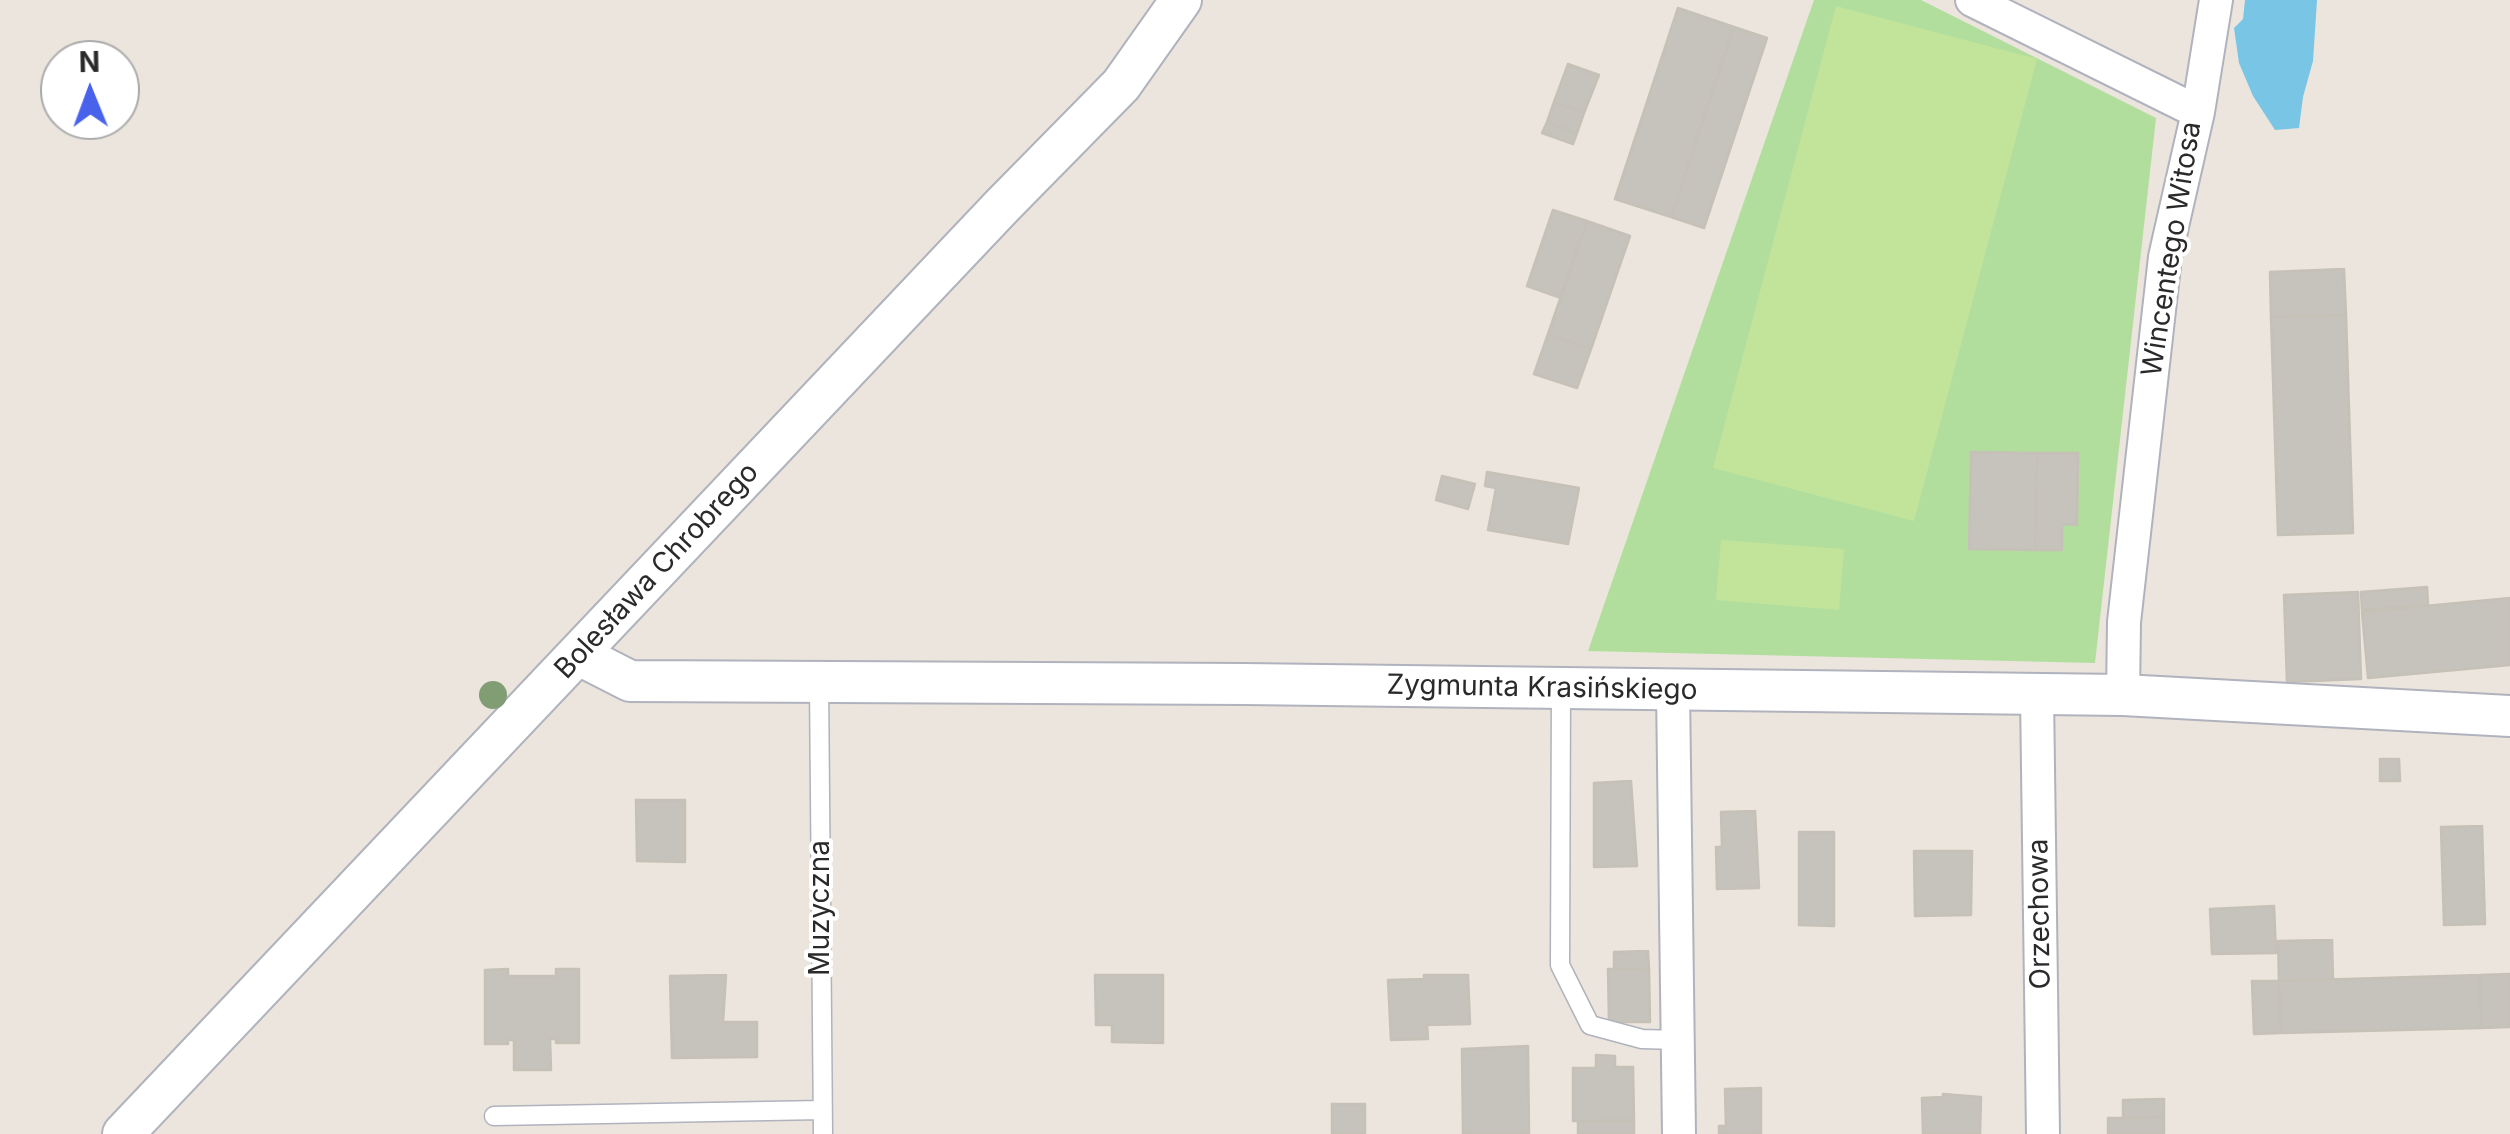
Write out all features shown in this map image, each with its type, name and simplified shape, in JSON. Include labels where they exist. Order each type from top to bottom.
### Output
[{"type":"street","name":"Bolesława Chrobrego","points":[[123,1134],[1121,85],[1181,0]]},
{"type":"street","name":"Wincentego Witosa","points":[[1972,0],[2198,112],[2166,257],[2124,622],[2123,694]]},
{"type":"street","points":[[2198,112],[2216,0]]},
{"type":"street","name":"Zygmunta Krasińskiego","points":[[579,654],[630,681],[2123,694],[2510,716]]},
{"type":"street","points":[[1674,691],[1679,1134]]},
{"type":"street","name":"Orzechowa","points":[[2037,694],[2043,1134]]},
{"type":"lane","name":"Muzyczna","points":[[819,682],[823,1134]]},
{"type":"lane","points":[[1561,688],[1560,965],[1590,1025],[1642,1040],[1677,1040]]},
{"type":"lane","points":[[494,1116],[822,1110]]},
{"type":"green space","points":[[1814,0],[1921,0],[2156,118],[2095,663],[1588,651]]},
{"type":"green space","points":[[1836,6],[2037,59],[1914,521],[1713,468]]},
{"type":"green space","points":[[1721,540],[1844,549],[1839,610],[1716,600]]},
{"type":"water","points":[[2245,0],[2317,0],[2313,61],[2299,128],[2275,130],[2253,96],[2239,63],[2234,28],[2243,19]]},
{"type":"building","points":[[1678,8],[1734,27],[1671,217],[1615,199]]},
{"type":"building","points":[[1734,27],[1767,38],[1704,228],[1671,217]]},
{"type":"building","points":[[1568,64],[1599,75],[1584,113],[1554,102]]},
{"type":"building","points":[[1554,102],[1584,113],[1577,133],[1547,122]]},
{"type":"building","points":[[1547,122],[1577,133],[1573,144],[1542,133]]},
{"type":"building","points":[[1553,210],[1587,221],[1561,298],[1527,286]]},
{"type":"building","points":[[1587,221],[1630,236],[1591,349],[1548,334]]},
{"type":"building","points":[[2344,269],[2346,315],[2271,317],[2270,272]]},
{"type":"building","points":[[2346,315],[2353,533],[2278,535],[2271,317]]},
{"type":"building","points":[[1548,334],[1591,349],[1577,388],[1534,374]]},
{"type":"building","points":[[1971,452],[2037,453],[2035,550],[1969,549]]},
{"type":"building","points":[[2037,453],[2078,453],[2077,525],[2062,524],[2062,550],[2035,550]]},
{"type":"building","points":[[1487,472],[1579,488],[1568,544],[1488,530],[1496,488],[1485,486]]},
{"type":"building","points":[[1442,476],[1475,484],[1468,509],[1436,500]]},
{"type":"building","points":[[2427,587],[2428,605],[2362,610],[2361,592]]},
{"type":"building","points":[[2358,592],[2361,679],[2287,682],[2284,595]]},
{"type":"building","points":[[2510,598],[2510,665],[2368,678],[2362,612]]},
{"type":"building","points":[[2380,759],[2399,759],[2400,781],[2380,781]]},
{"type":"building","points":[[1631,781],[1637,866],[1594,867],[1594,783]]},
{"type":"building","points":[[636,800],[685,800],[685,862],[637,861]]},
{"type":"building","points":[[1755,811],[1759,888],[1717,889],[1716,847],[1722,847],[1721,812]]},
{"type":"building","points":[[2482,826],[2485,924],[2444,925],[2441,827]]},
{"type":"building","points":[[1799,832],[1834,832],[1834,926],[1799,925]]},
{"type":"building","points":[[1914,851],[1972,851],[1971,915],[1915,916]]},
{"type":"building","points":[[2274,906],[2276,953],[2212,954],[2210,909]]},
{"type":"building","points":[[2332,940],[2333,979],[2279,981],[2278,941]]},
{"type":"building","points":[[1648,951],[1649,969],[1614,969],[1614,952]]},
{"type":"building","points":[[508,969],[508,976],[556,976],[556,969],[579,969],[579,1043],[556,1043],[556,1039],[550,1039],[551,1070],[514,1070],[514,1040],[508,1040],[508,1044],[485,1044],[485,970]]},
{"type":"building","points":[[1608,969],[1649,969],[1650,1022],[1609,1022]]},
{"type":"building","points":[[2510,974],[2510,1027],[2481,1028],[2480,975]]},
{"type":"building","points":[[726,975],[723,1022],[757,1022],[757,1057],[672,1058],[670,976]]},
{"type":"building","points":[[1095,975],[1163,975],[1163,1043],[1112,1042],[1112,1025],[1096,1025]]},
{"type":"building","points":[[1424,975],[1468,975],[1470,1024],[1427,1025],[1428,1039],[1391,1040],[1388,980],[1424,979]]},
{"type":"building","points":[[2480,975],[2481,1028],[2281,1033],[2279,981]]},
{"type":"building","points":[[2252,981],[2279,981],[2281,1033],[2254,1034]]},
{"type":"building","points":[[1528,1046],[1529,1134],[1463,1134],[1462,1049]]},
{"type":"building","points":[[1596,1055],[1615,1056],[1615,1067],[1633,1067],[1634,1120],[1573,1121],[1573,1068],[1596,1068]]},
{"type":"building","points":[[1761,1088],[1761,1134],[1719,1134],[1719,1126],[1726,1126],[1725,1089]]},
{"type":"building","points":[[1943,1094],[1981,1097],[1980,1134],[1923,1134],[1922,1098]]},
{"type":"building","points":[[2164,1099],[2164,1117],[2123,1118],[2123,1100]]},
{"type":"building","points":[[1332,1104],[1365,1104],[1365,1134],[1332,1134]]},
{"type":"building","points":[[2164,1117],[2164,1134],[2108,1134],[2108,1118]]},
{"type":"building","points":[[1634,1120],[1634,1134],[1578,1134],[1578,1121]]}]
